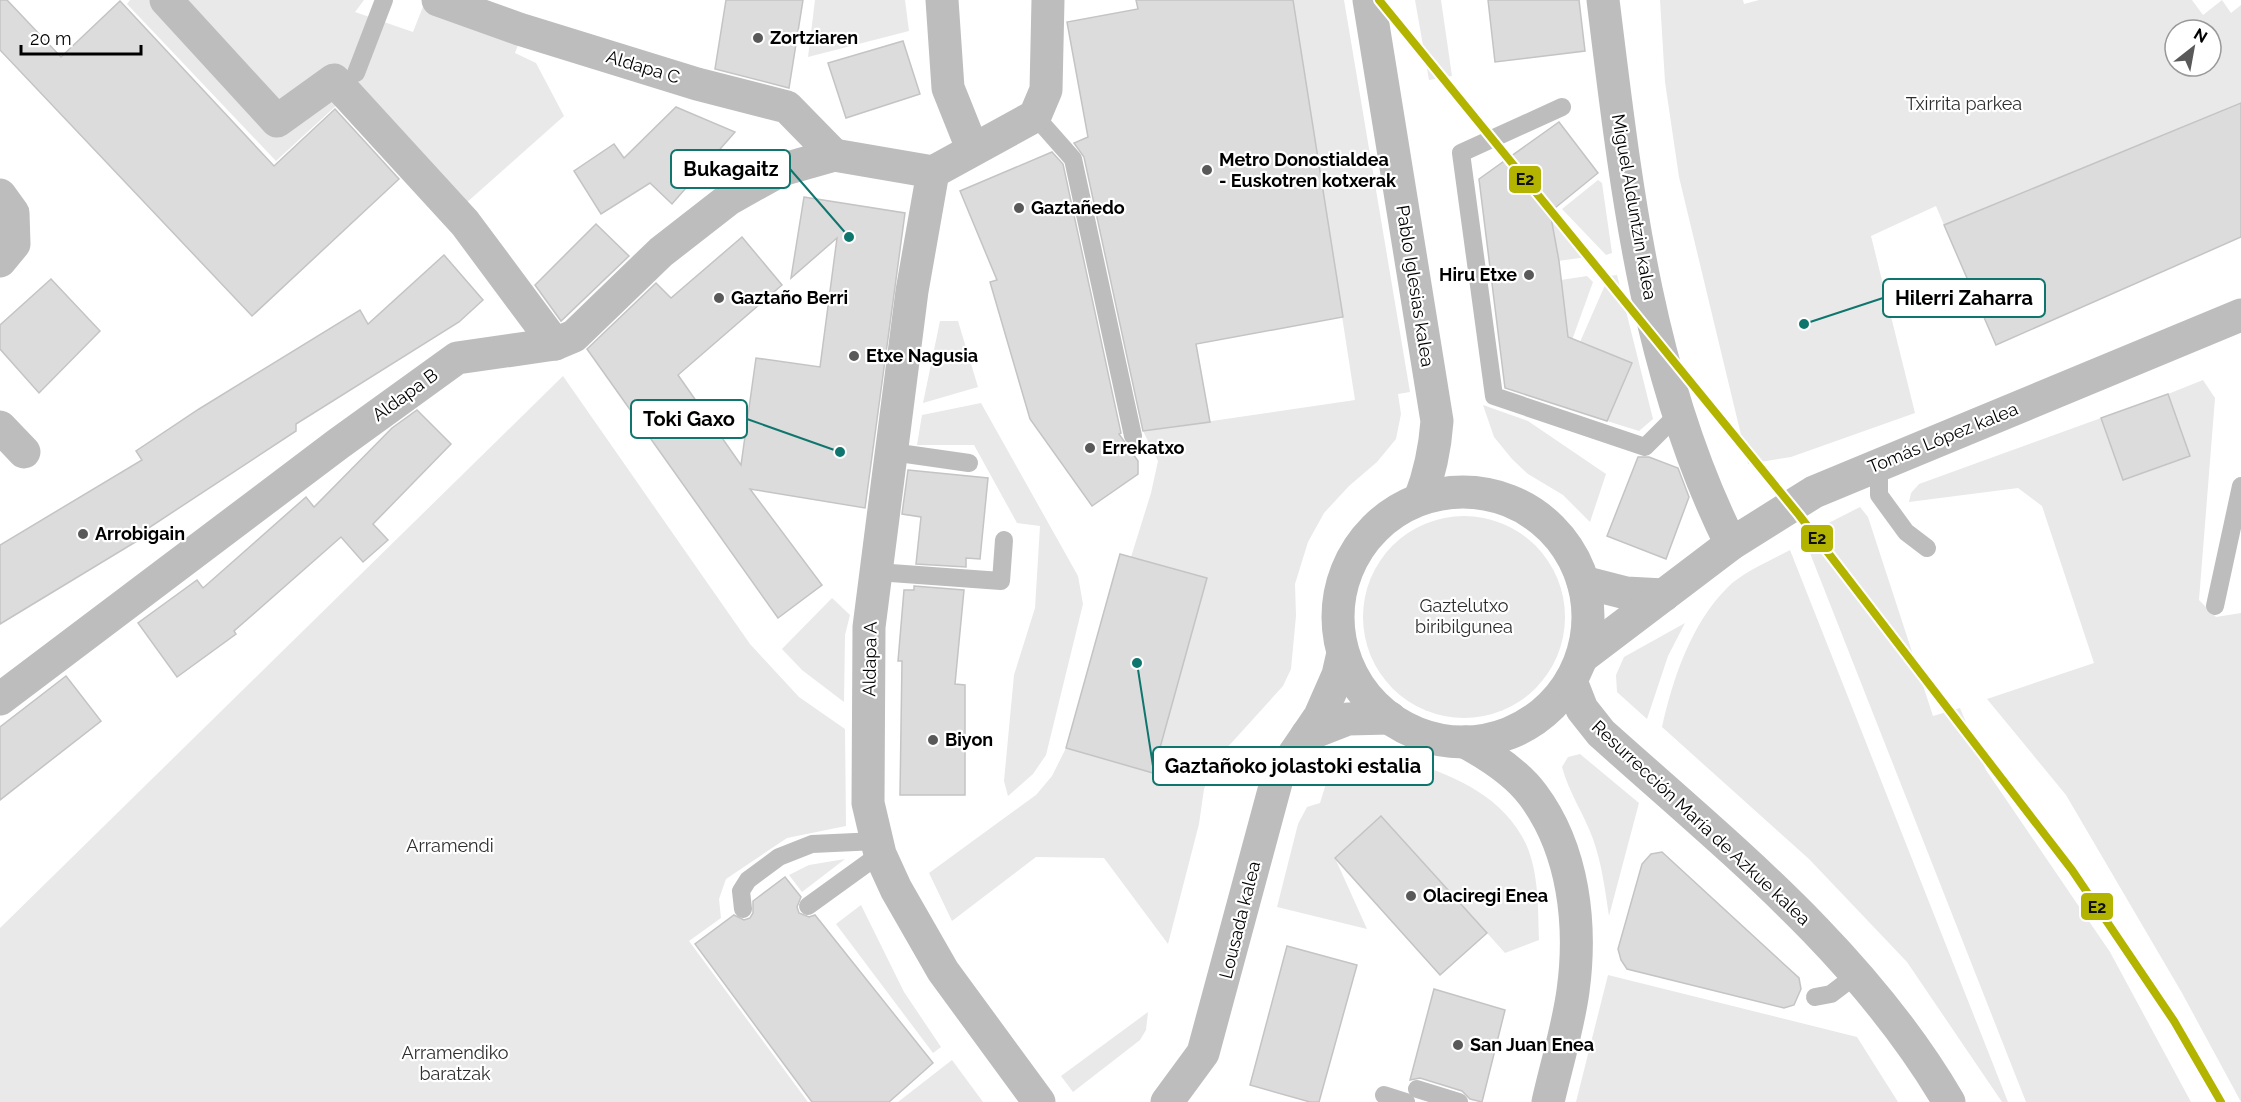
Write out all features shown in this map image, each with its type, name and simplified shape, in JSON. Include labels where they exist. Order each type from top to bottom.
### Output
[{"type":"street","points":[[166,0],[277,121],[334,80],[465,223],[555,344]]},
{"type":"street","name":"Aldapa C","points":[[438,0],[519,29],[686,81],[786,107],[834,155]]},
{"type":"street","points":[[942,0],[948,88],[972,148]]},
{"type":"street","points":[[834,155],[933,172],[972,148],[1035,116],[1046,90],[1048,0]]},
{"type":"street","name":"Pablo Iglesias kalea","points":[[1369,0],[1437,421],[1436,448],[1430,474],[1420,499]]},
{"type":"street","name":"Miguel Alduntzin kalea","points":[[1603,0],[1626,188],[1655,326],[1677,415],[1704,490],[1731,544]]},
{"type":"street","name":"Aldapa B","points":[[0,699],[328,451],[457,357],[555,344],[574,336],[661,252],[729,199],[781,170],[834,155]]},
{"type":"street","name":"Aldapa A","points":[[933,172],[912,291],[869,627],[868,791],[878,847],[896,889],[943,971],[1039,1102]]},
{"type":"street","points":[[0,195],[13,213],[14,244],[0,261]]},
{"type":"street","name":"Tomás López kalea","points":[[1576,669],[1664,595],[1731,544],[1814,492],[2241,315]]},
{"type":"street","points":[[0,427],[24,452]]},
{"type":"street","points":[[1441,493],[1487,493],[1529,510],[1563,541],[1575,560],[1583,582],[1588,607],[1588,632],[1576,669],[1553,703],[1532,722],[1500,736],[1465,742],[1425,736],[1390,718],[1356,683],[1343,653],[1338,630],[1338,606],[1342,583],[1350,560],[1379,523],[1398,509],[1420,499],[1441,493]]},
{"type":"street","points":[[1583,582],[1626,593],[1664,595]]},
{"type":"street","name":"Lousada kalea","points":[[1167,1102],[1203,1053],[1272,794],[1284,766],[1307,735],[1331,696],[1343,653]]},
{"type":"street","name":"Resurrección María de Azkue kalea","points":[[1576,669],[1582,709],[1601,733],[1750,865],[1799,912],[1856,975],[1927,1064],[1949,1102]]},
{"type":"street","points":[[1307,735],[1348,719],[1390,718]]},
{"type":"street","points":[[1532,722],[1528,761],[1533,794]]},
{"type":"street","points":[[1465,742],[1502,766],[1533,794],[1552,828],[1566,864],[1577,927],[1573,993],[1548,1102]]},
{"type":"lane","points":[[356,73],[384,0]]},
{"type":"lane","points":[[1562,107],[1461,153],[1494,396],[1645,447],[1677,415]]},
{"type":"lane","points":[[1035,116],[1072,159],[1132,436]]},
{"type":"lane","points":[[892,452],[969,463]]},
{"type":"lane","points":[[1880,464],[1879,495],[1906,532],[1927,548]]},
{"type":"lane","points":[[2215,606],[2241,486]]},
{"type":"lane","points":[[877,572],[1000,581],[1004,540]]},
{"type":"lane","points":[[743,909],[741,891],[748,880],[779,857],[812,844],[878,847]]},
{"type":"lane","points":[[808,906],[878,847]]},
{"type":"lane","points":[[1815,997],[1831,994],[1856,975]]},
{"type":"lane","points":[[1384,1095],[1459,1102]]},
{"type":"green space","points":[[130,0],[364,0],[355,12],[413,32],[424,4],[520,40],[515,53],[536,63],[564,116],[447,220],[339,103],[276,161],[127,4]]},
{"type":"green space","points":[[815,0],[905,0],[909,31],[808,57]]},
{"type":"green space","points":[[1293,0],[1344,0],[1410,392],[1398,394],[1401,414],[1396,439],[1377,462],[1349,486],[1324,513],[1308,542],[1295,584],[1296,616],[1291,669],[1283,686],[1215,761],[1204,789],[1199,824],[1168,944],[1104,858],[1036,857],[952,921],[929,873],[1036,795],[1052,776],[1066,748],[1153,772],[1207,579],[1131,557],[1151,493],[1158,461],[1143,431],[1355,400]]},
{"type":"green space","points":[[1415,0],[1441,0],[1452,76],[1429,80]]},
{"type":"green space","name":"Txirrita parkea","points":[[1660,0],[1743,0],[1744,4],[1759,0],[2192,0],[2203,15],[2222,0],[2231,13],[2241,5],[2241,103],[1944,225],[1936,206],[1871,236],[1915,413],[1791,457],[1748,464],[1679,177],[1665,82]]},
{"type":"green space","points":[[1598,180],[1602,183],[1612,253],[1606,255],[1562,209]]},
{"type":"green space","points":[[1552,211],[1589,250],[1587,257],[1558,261],[1550,213]]},
{"type":"green space","points":[[1617,275],[1653,419],[1639,431],[1607,421],[1632,363],[1580,342],[1609,276]]},
{"type":"green space","points":[[1587,276],[1593,282],[1572,340],[1568,338],[1561,280]]},
{"type":"green space","points":[[940,321],[958,321],[978,387],[923,403]]},
{"type":"green space","name":"Arramendi","points":[[563,376],[750,644],[799,697],[845,729],[846,826],[787,838],[726,879],[719,899],[721,918],[689,941],[808,1102],[0,1102],[0,928]]},
{"type":"green space","points":[[2203,380],[2215,398],[2199,600],[2216,617],[2241,613],[2241,1102],[2182,993],[2066,795],[1987,699],[2094,663],[2042,506],[2018,488],[1909,502],[1911,493],[1919,484],[2101,418],[2124,480],[2190,456],[2168,394]]},
{"type":"green space","points":[[981,403],[1078,576],[1083,604],[1046,755],[1033,774],[1008,796],[1004,781],[1014,675],[1035,608],[1040,526],[1017,523],[974,445],[917,445],[922,415]]},
{"type":"green space","points":[[1483,405],[1528,421],[1606,474],[1590,522],[1563,495],[1528,474],[1512,459],[1494,437]]},
{"type":"green space","points":[[1860,507],[1868,517],[1933,716],[1960,708],[1986,770],[2110,952],[2191,1102],[2026,1102],[1804,538],[1807,534]]},
{"type":"green space","name":"Gaztelutxo biribilgunea","points":[[1464,516],[1493,520],[1512,528],[1542,553],[1553,569],[1561,588],[1565,617],[1561,646],[1553,665],[1528,695],[1512,706],[1493,714],[1464,718],[1435,714],[1416,706],[1386,681],[1375,665],[1367,646],[1363,617],[1367,588],[1375,569],[1400,539],[1416,528],[1435,520]]},
{"type":"green space","points":[[1790,550],[2008,1102],[2002,1102],[1907,962],[1809,859],[1662,727],[1685,653],[1714,602],[1740,577]]},
{"type":"green space","points":[[832,598],[850,615],[845,635],[844,702],[802,670],[782,649]]},
{"type":"green space","points":[[1685,623],[1668,656],[1647,719],[1617,692],[1616,675],[1624,657]]},
{"type":"green space","points":[[1372,751],[1417,764],[1460,781],[1498,807],[1514,824],[1526,844],[1533,867],[1537,891],[1539,940],[1505,953],[1382,816],[1335,858],[1367,929],[1277,907],[1298,824],[1307,807],[1320,803],[1328,777],[1344,756]]},
{"type":"green space","points":[[1580,754],[1639,803],[1609,916],[1596,848],[1562,767],[1568,757]]},
{"type":"green space","points":[[845,859],[802,892],[789,875],[809,865]]},
{"type":"green space","points":[[861,905],[904,992],[941,1047],[933,1053],[836,924]]},
{"type":"green space","points":[[1608,975],[1857,1037],[1898,1102],[1576,1102]]},
{"type":"green space","points":[[1148,1012],[1146,1030],[1140,1040],[1073,1092],[1061,1076]]},
{"type":"green space","points":[[952,1060],[983,1102],[898,1102]]},
{"type":"building","points":[[0,0],[7,0],[61,57],[120,1],[274,166],[335,109],[399,179],[252,316],[0,50]]},
{"type":"building","name":"Zortziaren","points":[[726,0],[803,0],[789,88],[715,69]]},
{"type":"building","name":"Metro Donostialdea - Euskotren kotxerak","points":[[1136,0],[1293,0],[1343,317],[1196,344],[1210,422],[1143,431],[1084,157],[1074,143],[1088,137],[1067,22],[1138,9]]},
{"type":"building","points":[[1488,0],[1579,0],[1585,51],[1495,62]]},
{"type":"building","points":[[903,41],[920,94],[846,118],[828,63]]},
{"type":"building","points":[[2241,103],[2241,237],[1996,345],[1944,225]]},
{"type":"building","points":[[676,107],[735,132],[672,204],[650,183],[601,214],[574,171],[614,144],[624,158]]},
{"type":"building","name":"Hiru Etxe","points":[[1559,122],[1598,173],[1550,212],[1559,261],[1568,337],[1632,363],[1607,421],[1505,388],[1479,179]]},
{"type":"building","points":[[1052,152],[1063,164],[1121,433],[1119,434],[1138,461],[1138,474],[1092,506],[1030,419],[990,282],[997,280],[960,191]]},
{"type":"building","points":[[804,197],[905,213],[865,508],[750,489],[822,585],[778,618],[587,349],[656,283],[671,298],[742,237],[782,285],[678,375],[741,465],[756,358],[820,367],[837,238],[791,278]]},
{"type":"building","points":[[596,224],[629,256],[561,321],[535,285]]},
{"type":"building","points":[[444,255],[483,300],[459,322],[296,424],[296,431],[144,531],[147,535],[0,624],[0,545],[142,460],[136,451],[199,409],[360,310],[368,324]]},
{"type":"building","points":[[51,279],[100,331],[39,393],[0,349],[0,325]]},
{"type":"building","points":[[2168,394],[2190,456],[2123,480],[2101,418]]},
{"type":"building","points":[[417,410],[451,444],[373,524],[388,540],[363,562],[341,537],[234,631],[236,634],[177,677],[138,623],[197,580],[203,588],[306,497],[314,507],[392,428]]},
{"type":"building","points":[[1638,457],[1649,457],[1678,468],[1689,497],[1666,559],[1607,536]]},
{"type":"building","points":[[908,470],[988,478],[980,559],[966,558],[966,567],[916,564],[921,517],[902,514]]},
{"type":"building","points":[[1120,554],[1207,578],[1153,773],[1066,748]]},
{"type":"building","points":[[914,586],[964,590],[955,684],[965,685],[965,795],[900,795],[902,661],[898,661],[904,590],[914,590]]},
{"type":"building","points":[[66,676],[101,721],[0,800],[0,727]]},
{"type":"building","name":"Olaciregi Enea","points":[[1381,816],[1487,933],[1440,975],[1335,858]]},
{"type":"building","points":[[1662,852],[1799,978],[1801,989],[1794,1005],[1784,1008],[1627,969],[1618,949],[1642,864],[1651,854]]},
{"type":"building","points":[[785,877],[801,897],[797,907],[799,913],[809,917],[815,915],[933,1063],[889,1102],[812,1102],[695,944],[734,915],[744,920],[750,918],[753,913],[753,901]]},
{"type":"building","points":[[1287,946],[1357,965],[1319,1102],[1310,1102],[1250,1085]]},
{"type":"building","name":"San Juan Enea","points":[[1434,989],[1505,1010],[1482,1102],[1470,1099],[1462,1091],[1420,1078],[1410,1080]]},
{"type":"transit line","name":"E2","points":[[1379,0],[1799,515],[2072,870],[2174,1021],[2221,1102]]},
{"type":"place","name":"Zortziaren","points":[[758,38]]},
{"type":"place","name":"Metro Donostialdea - Euskotren kotxerak","points":[[1207,170]]},
{"type":"place","name":"Gaztañedo","points":[[1019,208]]},
{"type":"place","name":"Bukagaitz","points":[[849,237]]},
{"type":"place","name":"Hiru Etxe","points":[[1529,275]]},
{"type":"place","name":"Gaztaño Berri","points":[[719,298]]},
{"type":"place","name":"Hilerri Zaharra","points":[[1804,324]]},
{"type":"place","name":"Etxe Nagusia","points":[[854,356]]},
{"type":"place","name":"Errekatxo","points":[[1090,448]]},
{"type":"place","name":"Toki Gaxo","points":[[840,452]]},
{"type":"place","name":"Arrobigain","points":[[83,534]]},
{"type":"place","name":"Gaztañoko jolastoki estalia","points":[[1137,663]]},
{"type":"place","name":"Biyon","points":[[933,740]]},
{"type":"place","name":"Olaciregi Enea","points":[[1411,896]]},
{"type":"place","name":"San Juan Enea","points":[[1458,1045]]},
{"type":"park label","name":"Arramendiko baratzak","points":[[455,1063]]}]
